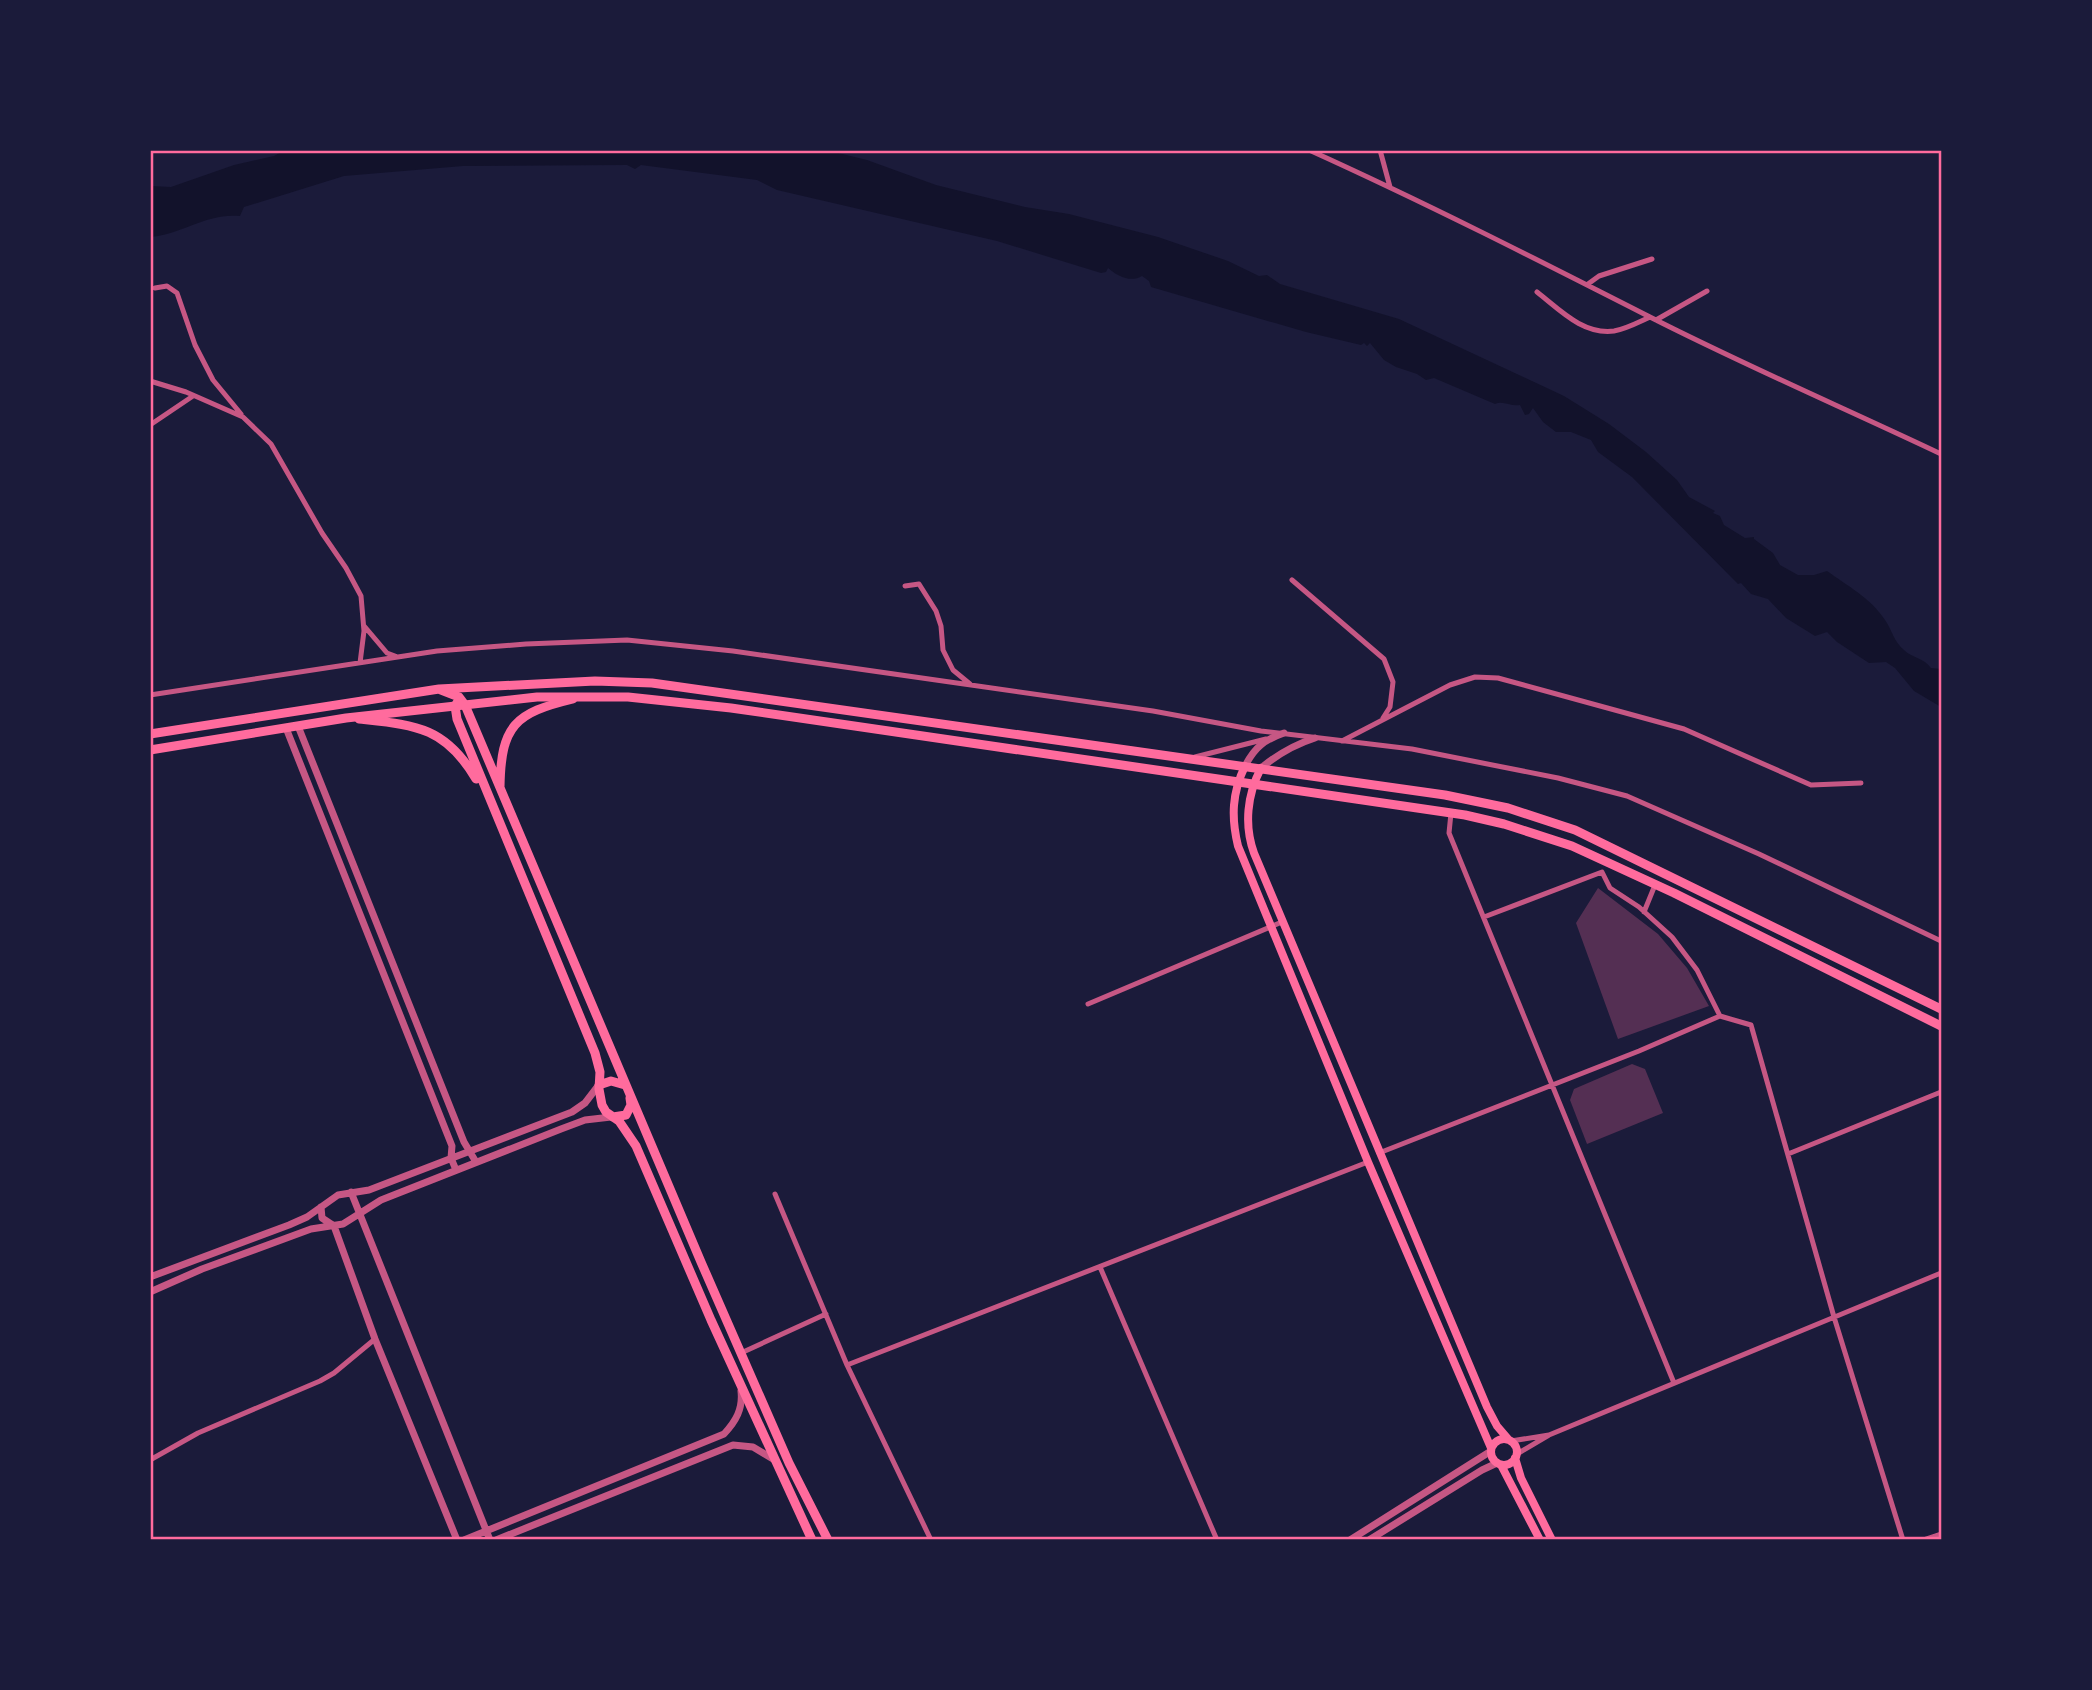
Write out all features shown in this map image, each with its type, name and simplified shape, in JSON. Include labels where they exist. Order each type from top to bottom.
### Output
[{"type":"main road","points":[[150,734],[439,689],[595,681],[652,683],[1445,795],[1508,808],[1575,830],[1941,1009]]},
{"type":"main road","points":[[470,687],[460,702],[457,719],[595,1053],[600,1072],[602,1105],[611,1117],[619,1121],[635,1146],[773,1459],[812,1539]]},
{"type":"main road","points":[[439,689],[460,702],[789,1463],[828,1539]]},
{"type":"main road","points":[[500,792],[504,745],[522,718],[537,708],[585,696]]},
{"type":"main road","points":[[150,750],[460,702],[537,697],[628,697],[719,706],[1451,813],[1504,824],[1572,846],[1941,1026]]},
{"type":"main road","points":[[346,718],[406,724],[426,730],[464,758],[491,805]]},
{"type":"main road","points":[[1245,766],[1237,781],[1233,803],[1233,826],[1238,846],[1492,1457],[1499,1464],[1538,1539]]},
{"type":"main road","points":[[1261,768],[1254,783],[1249,806],[1249,838],[1487,1407],[1497,1426],[1516,1446],[1521,1478],[1552,1539]]},
{"type":"main road","points":[[599,1085],[611,1081],[625,1085]]},
{"type":"main road","points":[[611,1117],[625,1115],[631,1105],[630,1096]]},
{"type":"main road","points":[[1491,1450],[1496,1441],[1510,1440]]},
{"type":"main road","points":[[1499,1464],[1509,1464],[1516,1456]]},
{"type":"street","points":[[1309,150],[1390,187],[1653,318],[1941,454]]},
{"type":"street","points":[[1380,150],[1390,187]]},
{"type":"street","points":[[1588,284],[1599,276],[1652,259]]},
{"type":"street","points":[[155,288],[167,286],[177,293],[195,345],[212,380],[271,444],[321,533],[346,568],[361,596],[363,626],[360,663]]},
{"type":"street","points":[[1537,292],[1583,326],[1595,331],[1616,331],[1653,318],[1707,291]]},
{"type":"street","points":[[150,381],[243,416]]},
{"type":"street","points":[[150,425],[193,396]]},
{"type":"street","points":[[1292,580],[1384,659],[1393,682],[1390,707],[1381,721]]},
{"type":"street","points":[[905,586],[919,584],[936,611],[941,626],[943,650],[953,670],[973,686]]},
{"type":"street","points":[[363,626],[387,653],[398,657]]},
{"type":"street","points":[[150,695],[398,657],[526,644],[627,640],[733,651],[1153,711],[1261,731],[1425,752],[1558,778],[1627,796],[1759,854],[1941,941]]},
{"type":"street","points":[[1342,741],[1450,685],[1475,677],[1499,677],[1684,729],[1811,785],[1861,783]]},
{"type":"street","points":[[298,726],[464,1142],[476,1163]]},
{"type":"street","points":[[286,728],[452,1146],[451,1158],[456,1170]]},
{"type":"street","points":[[1188,758],[1212,754],[1284,733]]},
{"type":"street","points":[[1261,768],[1286,749],[1315,738]]},
{"type":"street","points":[[1245,766],[1254,749],[1266,739]]},
{"type":"street","points":[[1451,813],[1449,832],[1674,1383]]},
{"type":"street","points":[[1599,860],[1610,888],[1644,912],[1672,937],[1697,970],[1720,1016]]},
{"type":"street","points":[[1484,917],[1602,872]]},
{"type":"street","points":[[1644,912],[1655,885]]},
{"type":"street","points":[[1088,1004],[1282,922]]},
{"type":"street","points":[[1379,1153],[1639,1051],[1720,1016],[1751,1025],[1834,1317],[1903,1539]]},
{"type":"street","points":[[150,1277],[289,1225],[307,1217],[338,1195],[369,1190],[572,1112],[585,1103],[599,1085]]},
{"type":"street","points":[[1788,1154],[1941,1092]]},
{"type":"street","points":[[150,1292],[202,1269],[311,1229],[343,1224],[381,1200],[585,1120],[611,1117]]},
{"type":"street","points":[[847,1365],[1368,1162]]},
{"type":"street","points":[[351,1192],[490,1539]]},
{"type":"street","points":[[775,1194],[847,1365],[931,1539]]},
{"type":"street","points":[[321,1206],[322,1218],[334,1226],[375,1339],[457,1539]]},
{"type":"street","points":[[1100,1267],[1217,1539]]},
{"type":"street","points":[[1516,1456],[1549,1435],[1941,1272]]},
{"type":"street","points":[[741,1353],[826,1314]]},
{"type":"street","points":[[150,1460],[198,1433],[320,1381],[334,1373],[375,1339]]},
{"type":"street","points":[[464,1539],[724,1434],[740,1412],[741,1387]]},
{"type":"street","points":[[1510,1440],[1549,1435]]},
{"type":"street","points":[[496,1539],[733,1445],[752,1447],[773,1459]]},
{"type":"street","points":[[1350,1539],[1491,1450]]},
{"type":"street","points":[[1369,1539],[1482,1470],[1499,1464]]},
{"type":"street","points":[[1923,1539],[1941,1534]]},
{"type":"shaded area","points":[[283,151],[830,151],[867,160],[936,185],[1158,237],[1228,261],[1259,276],[1267,275],[1280,284],[1399,319],[1564,396],[1609,424],[1646,452],[1677,480],[1689,497],[1715,511],[1713,513],[1720,516],[1724,525],[1745,538],[1754,537],[1773,553],[1780,565],[1798,575],[1814,575],[1827,571],[1866,599],[1879,612],[1904,650],[1931,668],[1941,669],[1941,707],[1914,691],[1895,668],[1886,662],[1869,663],[1837,642],[1827,632],[1815,636],[1786,618],[1768,599],[1751,594],[1632,477],[1598,452],[1591,440],[1571,432],[1556,432],[1543,422],[1533,408],[1525,415],[1520,405],[1495,404],[1434,378],[1426,380],[1384,360],[1370,343],[1367,346],[1364,343],[1361,345],[1306,332],[1151,287],[1149,281],[1142,276],[1124,278],[1108,268],[1101,273],[997,241],[777,190],[757,180],[641,165],[635,169],[627,165],[463,166],[344,176],[244,207],[240,216],[216,218],[151,237],[151,186],[171,187]]},
{"type":"building","points":[[1598,888],[1658,934],[1687,968],[1709,1006],[1618,1039],[1576,923]]},
{"type":"building","points":[[1632,1064],[1645,1069],[1663,1113],[1587,1144],[1570,1100],[1574,1089]]}]
